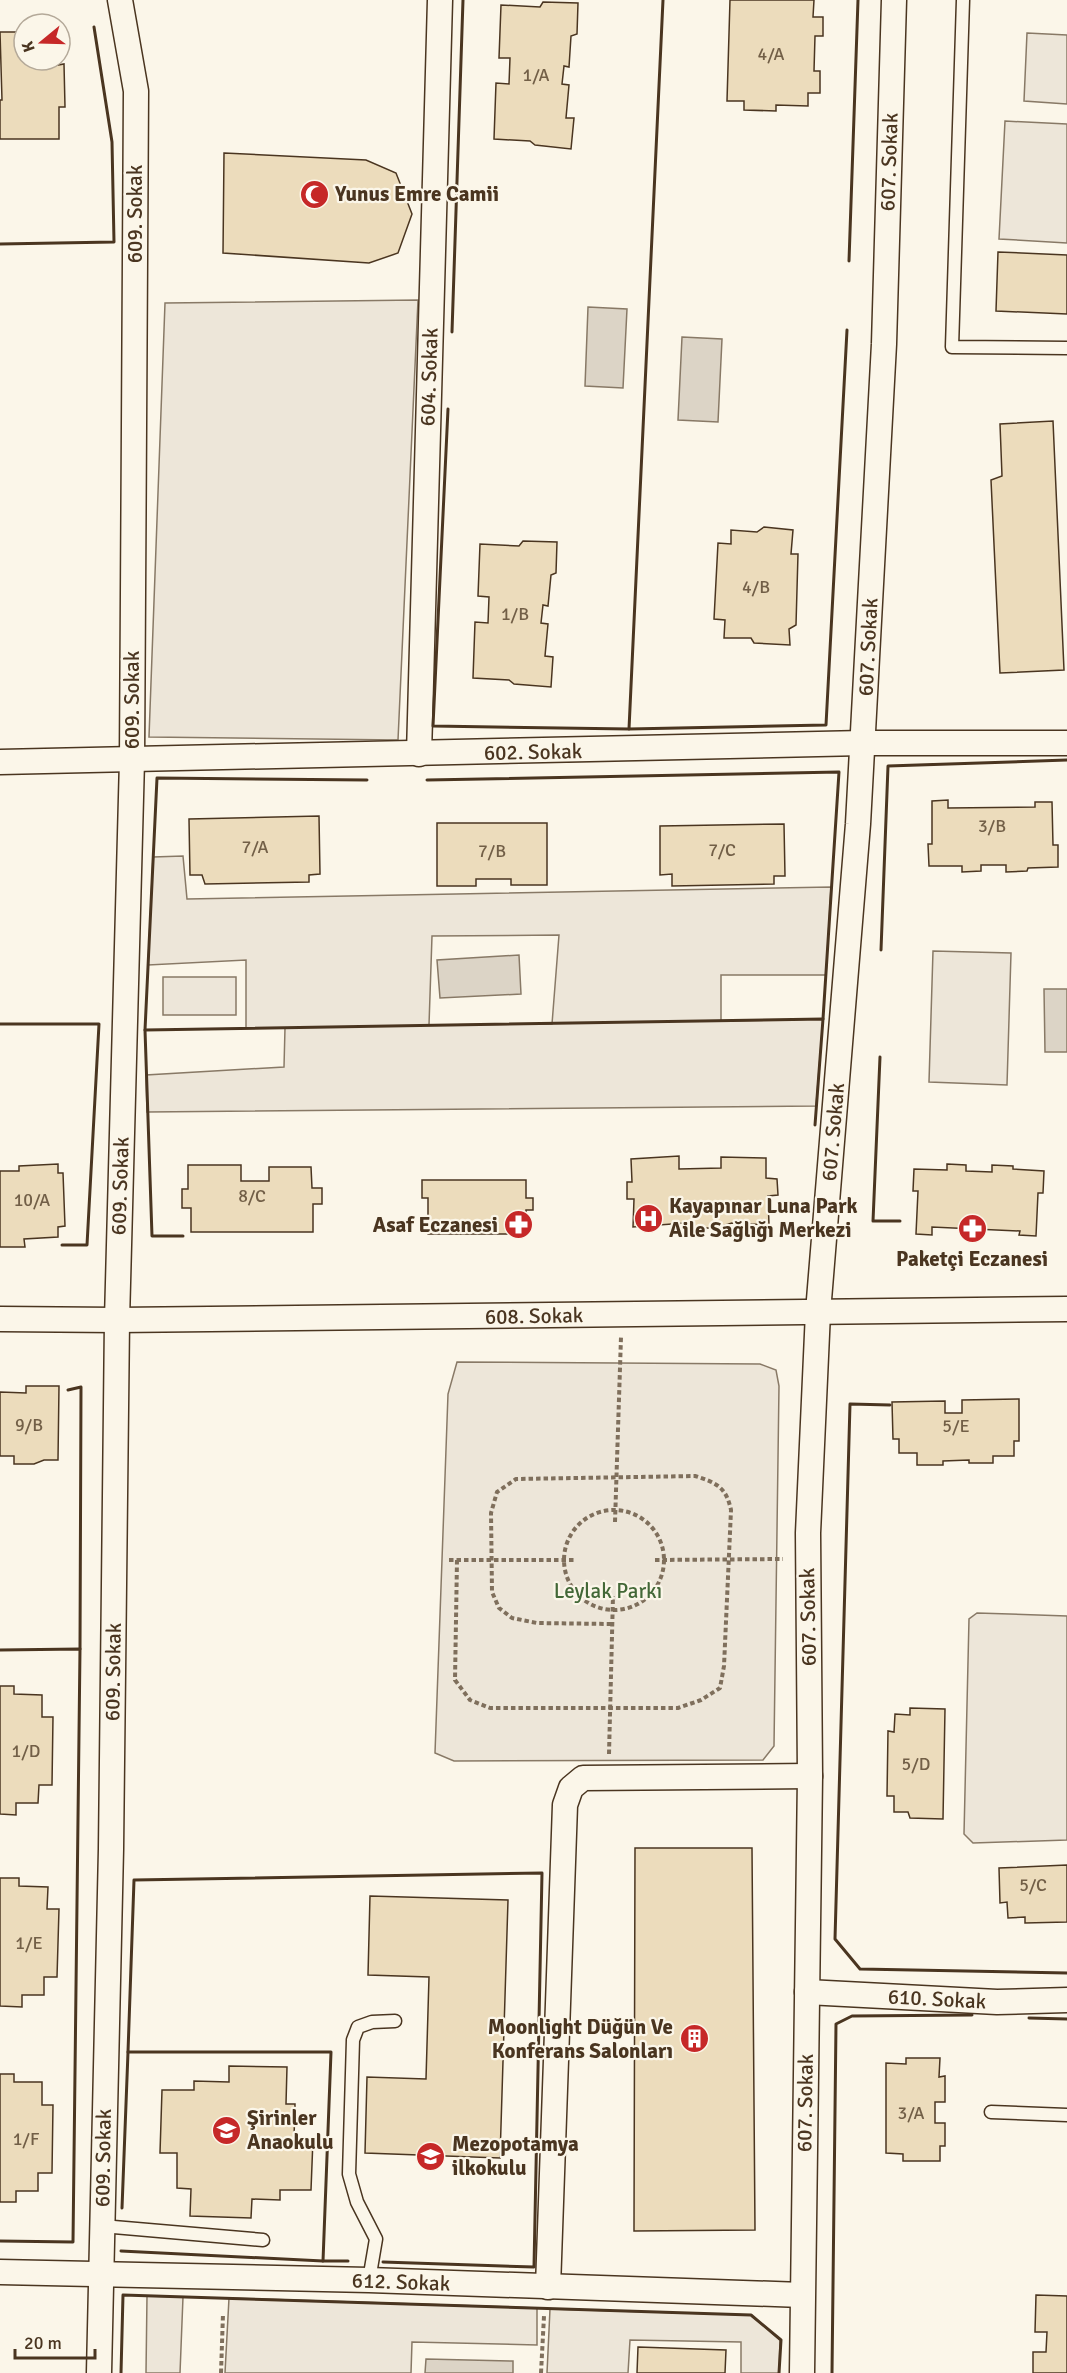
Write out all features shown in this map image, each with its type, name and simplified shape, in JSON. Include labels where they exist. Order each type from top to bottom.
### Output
[{"type":"street","name":"609. Sokak","points":[[99,2373],[111,1849],[117,1320],[132,760],[136,91],[120,0]]},
{"type":"street","name":"604. Sokak","points":[[419,754],[440,0]]},
{"type":"street","name":"607. Sokak","points":[[802,2373],[810,1776],[808,1558],[818,1312],[858,824],[884,344],[894,0]]},
{"type":"street","name":"602. Sokak","points":[[0,762],[862,743],[1067,743]]},
{"type":"street","name":"608. Sokak","points":[[0,1319],[117,1320],[1067,1309]]},
{"type":"street","points":[[548,2287],[565,1804],[570,1788],[583,1778],[810,1776]]},
{"type":"street","name":"610. Sokak","points":[[807,1992],[997,2002],[1067,2000]]},
{"type":"street","name":"612. Sokak","points":[[0,2272],[369,2280],[802,2295]]},
{"type":"lane","points":[[963,0],[952,347],[1067,348]]},
{"type":"lane","points":[[369,2280],[376,2239],[357,2202],[349,2174],[353,2040],[358,2027],[372,2022],[395,2021]]},
{"type":"lane","points":[[991,2112],[1067,2115]]},
{"type":"lane","points":[[102,2226],[262,2240]]},
{"type":"path","points":[[615,1522],[622,1315]]},
{"type":"path","points":[[457,1560],[455,1680],[470,1700],[490,1708],[678,1708],[701,1700],[720,1688],[724,1666],[730,1560],[730,1503],[728,1495],[712,1482],[695,1476],[516,1479],[497,1492],[491,1513],[492,1592],[499,1608],[512,1618],[537,1623],[612,1624]]},
{"type":"path","points":[[615,1509],[630,1512],[644,1519],[655,1531],[662,1545],[664,1560],[662,1576],[654,1590],[643,1602],[628,1609],[612,1611],[597,1608],[578,1595],[565,1575],[563,1560],[566,1544],[573,1530],[585,1518],[598,1511],[615,1509]]},
{"type":"path","points":[[655,1560],[808,1558]]},
{"type":"path","points":[[449,1560],[574,1560]]},
{"type":"path","points":[[609,1755],[613,1596]]},
{"type":"path","points":[[221,2373],[223,2314]]},
{"type":"path","points":[[541,2373],[544,2316]]},
{"type":"green space","points":[[1027,33],[1067,35],[1067,104],[1024,101]]},
{"type":"green space","points":[[1005,121],[1067,124],[1067,243],[999,239]]},
{"type":"green space","points":[[418,300],[398,740],[149,737],[165,303]]},
{"type":"green space","points":[[183,856],[187,899],[831,887],[826,975],[721,975],[721,1021],[823,1019],[816,1106],[147,1112],[146,1075],[284,1067],[285,1028],[246,1028],[246,960],[148,965],[153,857]],"holes":[[[559,935],[552,1024],[429,1025],[432,936]]]},
{"type":"green space","points":[[933,951],[1011,953],[1007,1085],[929,1082]]},
{"type":"green space","points":[[163,977],[236,977],[236,1015],[163,1015]]},
{"type":"green space","name":"Leylak Parkı","points":[[457,1362],[760,1364],[776,1370],[779,1386],[774,1746],[763,1760],[454,1761],[435,1753],[448,1394]]},
{"type":"green space","points":[[977,1613],[1067,1616],[1067,1840],[973,1843],[964,1834],[969,1619]]},
{"type":"green space","points":[[147,2296],[183,2297],[180,2373],[146,2373]]},
{"type":"green space","points":[[229,2298],[537,2308],[537,2345],[412,2342],[411,2373],[225,2373]]},
{"type":"green space","points":[[550,2309],[751,2315],[780,2340],[779,2373],[741,2373],[741,2342],[630,2340],[628,2373],[547,2373]]},
{"type":"shaded area","points":[[588,307],[627,309],[623,388],[585,386]]},
{"type":"shaded area","points":[[682,337],[722,339],[718,422],[678,420]]},
{"type":"shaded area","points":[[519,955],[521,994],[440,998],[437,960]]},
{"type":"shaded area","points":[[1044,989],[1067,989],[1067,1052],[1045,1052]]},
{"type":"shaded area","points":[[426,2359],[513,2361],[513,2373],[425,2373]]},
{"type":"building","points":[[730,0],[814,0],[813,17],[823,17],[823,36],[815,36],[814,71],[820,71],[820,93],[808,93],[808,106],[776,105],[776,111],[744,110],[744,101],[727,101]]},
{"type":"building","points":[[543,2],[578,3],[577,34],[571,36],[569,67],[564,66],[562,84],[569,85],[566,118],[574,118],[571,149],[535,145],[530,141],[494,139],[496,83],[509,84],[510,58],[499,58],[501,5],[540,7]]},
{"type":"building","points":[[0,32],[12,32],[12,72],[64,72],[65,107],[59,107],[59,139],[0,139],[0,100],[2,100]]},
{"type":"building","name":"Yunus Emre Camii","points":[[224,153],[366,160],[396,173],[412,214],[398,253],[369,263],[223,253]]},
{"type":"building","points":[[998,252],[1067,255],[1067,314],[996,311]]},
{"type":"building","points":[[1053,421],[1064,670],[1000,673],[991,480],[1002,476],[1000,424]]},
{"type":"building","points":[[764,527],[793,530],[791,554],[798,554],[796,625],[789,629],[790,645],[754,643],[751,638],[724,638],[725,620],[714,619],[718,543],[731,544],[731,530],[757,532]]},
{"type":"building","points":[[523,541],[557,542],[556,573],[551,575],[548,606],[543,605],[541,623],[548,624],[545,656],[553,657],[551,687],[514,684],[509,680],[473,678],[475,622],[488,623],[489,597],[478,596],[480,544],[519,546]]},
{"type":"building","points":[[948,800],[948,808],[1035,807],[1035,802],[1052,802],[1053,845],[1058,845],[1058,867],[1028,868],[1027,871],[1006,872],[1006,865],[981,865],[981,871],[962,872],[962,866],[929,866],[928,844],[932,844],[932,801]]},
{"type":"building","points":[[319,816],[320,874],[309,875],[309,882],[205,884],[202,875],[190,875],[189,819]]},
{"type":"building","points":[[437,823],[547,823],[547,885],[511,885],[511,879],[476,879],[476,886],[437,886]]},
{"type":"building","points":[[784,824],[785,876],[774,876],[774,884],[672,886],[672,874],[660,875],[660,826]]},
{"type":"building","points":[[679,1156],[679,1169],[721,1168],[721,1157],[766,1158],[766,1178],[777,1179],[778,1195],[768,1196],[769,1225],[732,1223],[715,1228],[698,1228],[685,1223],[633,1227],[634,1199],[627,1199],[627,1182],[632,1182],[631,1159]]},
{"type":"building","points":[[58,1164],[58,1173],[63,1173],[65,1226],[58,1227],[58,1237],[24,1239],[25,1247],[0,1247],[0,1171],[19,1171],[19,1166]]},
{"type":"building","points":[[947,1164],[966,1165],[966,1171],[992,1172],[992,1165],[1044,1171],[1043,1193],[1038,1193],[1036,1236],[1019,1235],[1020,1231],[932,1227],[932,1235],[916,1234],[918,1191],[913,1191],[914,1169],[947,1170]]},
{"type":"building","points":[[188,1165],[241,1165],[241,1181],[269,1181],[269,1167],[311,1167],[312,1188],[322,1188],[322,1204],[313,1204],[313,1232],[191,1232],[191,1208],[182,1208],[182,1189],[188,1189]]},
{"type":"building","points":[[422,1180],[526,1180],[526,1198],[533,1198],[533,1210],[526,1210],[526,1234],[428,1234],[428,1198],[422,1198]]},
{"type":"building","points":[[26,1386],[59,1386],[58,1460],[44,1460],[34,1464],[14,1464],[14,1456],[0,1456],[0,1392],[26,1393]]},
{"type":"building","points":[[1019,1399],[1019,1441],[1014,1441],[1014,1456],[993,1456],[993,1463],[969,1463],[969,1460],[943,1461],[943,1465],[917,1465],[917,1453],[899,1453],[899,1439],[893,1439],[892,1402],[945,1401],[945,1413],[962,1413],[962,1400]]},
{"type":"building","points":[[0,1686],[14,1686],[14,1694],[42,1695],[42,1717],[53,1717],[52,1785],[39,1785],[38,1803],[16,1803],[16,1815],[0,1814]]},
{"type":"building","points":[[910,1708],[945,1709],[943,1819],[910,1818],[908,1812],[894,1812],[894,1796],[887,1796],[888,1731],[894,1732],[895,1714],[910,1715]]},
{"type":"building","name":"Moonlight Düğün Ve Konferans Salonları","points":[[635,1848],[752,1848],[755,2230],[634,2231]]},
{"type":"building","points":[[1067,1865],[1067,1922],[1025,1923],[1025,1917],[1008,1918],[1007,1902],[1000,1903],[999,1868]]},
{"type":"building","points":[[0,1878],[19,1878],[19,1886],[48,1887],[47,1909],[59,1909],[57,1977],[44,1977],[44,1995],[22,1995],[22,2007],[0,2006]]},
{"type":"building","points":[[370,1896],[508,1900],[500,2158],[365,2153],[367,2077],[426,2079],[429,1977],[368,1975]]},
{"type":"building","points":[[906,2058],[940,2058],[939,2077],[945,2076],[945,2102],[935,2102],[935,2123],[945,2123],[945,2146],[940,2146],[940,2161],[903,2161],[903,2154],[886,2153],[886,2063],[906,2064]]},
{"type":"building","points":[[229,2066],[287,2067],[286,2104],[295,2104],[294,2139],[313,2139],[311,2190],[280,2190],[280,2200],[252,2199],[251,2218],[190,2216],[191,2189],[177,2188],[177,2153],[160,2153],[162,2090],[194,2090],[194,2081],[229,2082]]},
{"type":"building","points":[[0,2074],[14,2074],[14,2082],[42,2082],[42,2105],[53,2105],[52,2173],[38,2173],[38,2191],[16,2191],[16,2202],[0,2202]]},
{"type":"building","points":[[1036,2295],[1067,2296],[1067,2373],[1033,2373],[1033,2352],[1046,2352],[1047,2332],[1035,2332]]},
{"type":"building","points":[[638,2347],[726,2350],[725,2373],[637,2373]]},
{"type":"wall","points":[[452,332],[463,0]]},
{"type":"wall","points":[[663,0],[629,729],[826,725],[847,330]]},
{"type":"wall","points":[[849,261],[858,0]]},
{"type":"wall","points":[[0,244],[114,242],[112,142],[94,27]]},
{"type":"wall","points":[[448,409],[433,726],[629,729]]},
{"type":"wall","points":[[881,950],[888,766],[1067,760]]},
{"type":"wall","points":[[427,780],[839,772],[823,1019]]},
{"type":"wall","points":[[145,1030],[157,778],[367,780]]},
{"type":"wall","points":[[183,1236],[152,1236],[145,1030],[823,1019],[815,1125]]},
{"type":"wall","points":[[0,1024],[99,1024],[87,1245],[62,1245]]},
{"type":"wall","points":[[880,1057],[873,1221],[900,1221]]},
{"type":"wall","points":[[68,1390],[81,1387],[80,1649]]},
{"type":"wall","points":[[890,1405],[850,1404],[835,1939],[860,1969],[1067,1973]]},
{"type":"wall","points":[[0,1650],[80,1649],[73,2242],[0,2241]]},
{"type":"wall","points":[[348,2261],[323,2261],[331,2052],[128,2052],[134,1880],[542,1873],[534,2267],[383,2262]]},
{"type":"wall","points":[[832,2373],[836,2024],[852,2016],[972,2015]]},
{"type":"wall","points":[[1029,2018],[1067,2019]]},
{"type":"wall","points":[[122,2208],[128,2052]]},
{"type":"wall","points":[[121,2251],[323,2261]]},
{"type":"wall","points":[[121,2373],[123,2295],[751,2315],[781,2340],[779,2373]]},
{"type":"place","name":"Yunus Emre Camii","points":[[314,194]]},
{"type":"place","name":"Kayapınar Luna Park Aile Sağlığı Merkezi","points":[[648,1218]]},
{"type":"place","name":"Asaf Eczanesi","points":[[519,1225]]},
{"type":"place","name":"Paketçi Eczanesi","points":[[972,1228]]},
{"type":"place","name":"Moonlight Düğün Ve Konferans Salonları","points":[[694,2039]]},
{"type":"place","name":"Şirinler Anaokulu","points":[[226,2130]]},
{"type":"place","name":"Mezopotamya ilkokulu","points":[[431,2156]]}]
